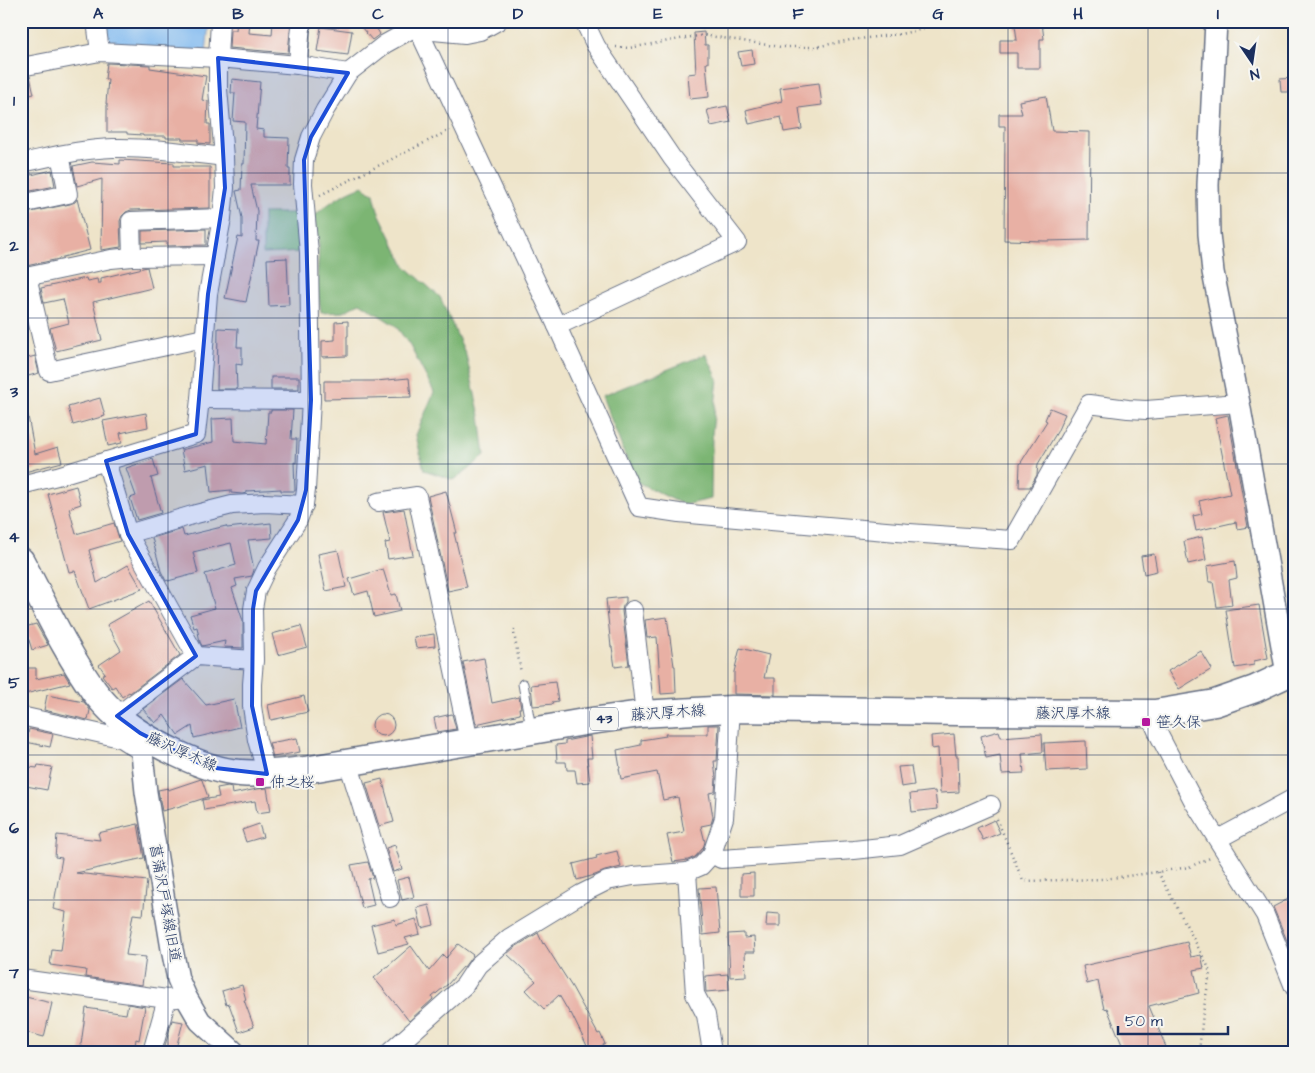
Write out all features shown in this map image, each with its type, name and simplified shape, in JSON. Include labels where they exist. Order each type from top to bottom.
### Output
[{"type":"main road","name":"藤沢厚木線","points":[[21,561],[67,648],[94,691],[141,742],[173,752],[208,767],[238,773],[267,774],[305,770],[584,722],[645,714],[731,709],[1149,713],[1181,710],[1215,703],[1255,689],[1290,672]]},
{"type":"street","points":[[96,21],[100,52]]},
{"type":"street","points":[[21,485],[106,462],[196,434],[208,294],[222,218],[225,188],[218,89],[220,21]]},
{"type":"street","points":[[298,65],[302,21]]},
{"type":"street","points":[[267,774],[257,740],[252,706],[254,660],[253,609],[256,591],[267,568],[298,520],[304,505],[311,400],[309,253],[303,184],[304,160],[311,137],[348,73],[385,44],[412,29],[465,34],[480,31],[498,21]]},
{"type":"street","points":[[557,326],[737,242],[672,158],[596,46],[584,21]]},
{"type":"street","points":[[1216,21],[1208,185],[1209,234],[1213,272],[1290,672]]},
{"type":"street","points":[[418,29],[557,326],[639,507],[679,513],[1012,540],[1090,404],[1146,410],[1239,403]]},
{"type":"street","points":[[21,67],[100,52],[218,58],[298,65],[348,73]]},
{"type":"street","points":[[21,163],[92,149],[114,148],[224,157]]},
{"type":"street","points":[[21,204],[68,194],[60,155]]},
{"type":"street","points":[[132,256],[131,220],[222,218]]},
{"type":"street","points":[[204,338],[49,371],[24,277],[132,256],[215,256]]},
{"type":"street","points":[[200,399],[311,400]]},
{"type":"street","points":[[106,462],[128,534],[196,656]]},
{"type":"street","points":[[378,502],[417,496],[469,741]]},
{"type":"street","points":[[128,534],[232,505],[265,503],[304,505]]},
{"type":"street","points":[[634,610],[645,714]]},
{"type":"street","points":[[117,716],[196,656],[254,660]]},
{"type":"street","points":[[390,1052],[464,986],[478,965],[509,938],[573,898],[607,881],[633,876],[688,872],[701,866],[712,854],[724,818],[731,709]]},
{"type":"street","points":[[1149,713],[1195,804],[1265,915],[1294,987]]},
{"type":"street","points":[[21,716],[141,742]]},
{"type":"street","name":"菖蒲沢戸塚線旧道","points":[[141,742],[146,792],[178,979],[177,998],[234,1052]]},
{"type":"street","points":[[348,762],[390,898]]},
{"type":"street","points":[[1221,844],[1294,798]]},
{"type":"street","points":[[712,854],[721,859],[900,845],[991,805]]},
{"type":"street","points":[[688,872],[695,994],[706,1015],[712,1052]]},
{"type":"street","points":[[21,979],[177,998],[152,1052]]},
{"type":"lane","points":[[523,684],[531,731]]},
{"type":"path","points":[[596,46],[629,48],[702,35],[781,47],[815,47],[900,34],[919,30],[942,21]]},
{"type":"path","points":[[305,203],[462,124]]},
{"type":"path","points":[[515,629],[514,633],[523,684]]},
{"type":"path","points":[[991,805],[1023,881],[1104,879],[1189,867],[1210,859],[1221,844]]},
{"type":"path","points":[[1158,872],[1207,964],[1210,974],[1199,1052]]},
{"type":"highlighted area","points":[[218,58],[348,73],[311,137],[304,160],[311,400],[306,490],[298,520],[256,591],[253,609],[252,706],[267,774],[207,767],[140,733],[117,716],[196,656],[128,534],[106,461],[196,434],[208,294],[225,188]]},
{"type":"green space","points":[[363,186],[374,194],[378,211],[405,266],[440,297],[466,355],[480,416],[485,456],[454,480],[424,470],[416,435],[434,392],[410,346],[396,326],[360,303],[343,312],[321,313],[317,285],[319,246],[314,216],[337,198]]},
{"type":"green space","points":[[263,213],[297,213],[300,252],[263,254]]},
{"type":"green space","points":[[706,354],[718,379],[712,434],[711,499],[684,505],[635,481],[602,396]]},
{"type":"water","points":[[103,21],[209,21],[206,54],[107,45]]},
{"type":"building","points":[[237,21],[250,21],[249,33],[272,35],[273,21],[291,21],[288,53],[229,48],[230,30],[236,30]]},
{"type":"building","points":[[356,21],[372,21],[380,34],[372,40]]},
{"type":"building","points":[[1042,23],[1044,39],[1040,39],[1040,68],[1017,68],[1017,53],[1000,53],[1000,40],[1017,40],[1015,25]]},
{"type":"building","points":[[321,27],[352,31],[348,55],[317,51]]},
{"type":"building","points":[[704,32],[705,45],[708,45],[708,63],[706,63],[709,97],[690,99],[688,74],[696,73],[694,33]]},
{"type":"building","points":[[752,50],[754,64],[741,66],[738,52]]},
{"type":"building","points":[[107,63],[150,65],[150,68],[206,76],[202,100],[208,101],[207,124],[210,124],[210,144],[198,143],[198,140],[166,138],[166,136],[143,136],[127,134],[127,132],[107,132],[106,104],[108,79],[105,79]]},
{"type":"building","points":[[30,76],[34,94],[21,97],[21,77]]},
{"type":"building","points":[[1294,78],[1294,92],[1281,92],[1280,79]]},
{"type":"building","points":[[232,79],[260,82],[256,129],[264,130],[264,137],[289,138],[288,169],[290,169],[290,185],[251,185],[257,211],[256,241],[259,241],[246,302],[225,298],[238,237],[242,238],[242,218],[236,191],[241,190],[245,122],[233,121],[235,93],[231,93]]},
{"type":"building","points":[[819,83],[822,105],[799,108],[802,129],[784,132],[781,117],[749,124],[746,110],[782,101],[780,88]]},
{"type":"building","points":[[1046,96],[1052,131],[1090,132],[1089,240],[1004,240],[1005,126],[999,126],[999,114],[1022,114],[1019,101]]},
{"type":"building","points":[[727,106],[731,122],[711,126],[707,110]]},
{"type":"building","points":[[120,160],[174,163],[174,166],[210,167],[210,208],[131,210],[122,216],[120,221],[121,247],[101,250],[102,179],[77,186],[73,166],[92,162],[120,164]]},
{"type":"building","points":[[52,170],[55,186],[21,193],[21,173],[30,172],[31,175]]},
{"type":"building","points":[[77,199],[90,250],[26,266],[21,247],[21,214],[70,204]]},
{"type":"building","points":[[206,229],[206,245],[167,246],[167,242],[142,243],[142,231]]},
{"type":"building","points":[[287,258],[289,305],[269,306],[267,259]]},
{"type":"building","points":[[147,267],[152,288],[93,302],[102,340],[56,351],[50,328],[69,323],[63,299],[44,303],[41,288],[86,278],[87,281],[97,279],[98,283],[101,283],[101,278]]},
{"type":"building","points":[[348,321],[347,356],[322,357],[322,341],[335,340],[335,322]]},
{"type":"building","points":[[218,328],[238,329],[237,347],[242,347],[242,365],[236,364],[237,389],[217,389]]},
{"type":"building","points":[[35,356],[39,373],[21,378],[21,360]]},
{"type":"building","points":[[271,377],[299,377],[299,389],[271,389]]},
{"type":"building","points":[[409,378],[411,397],[324,399],[324,381],[376,381]]},
{"type":"building","points":[[100,398],[105,416],[73,425],[68,407]]},
{"type":"building","points":[[1050,408],[1065,414],[1057,432],[1038,464],[1037,475],[1030,487],[1019,487],[1020,464],[1047,421],[1045,420]]},
{"type":"building","points":[[271,410],[293,410],[291,439],[297,439],[296,463],[294,462],[295,491],[281,491],[281,489],[247,491],[247,493],[242,494],[231,493],[231,490],[211,492],[208,464],[185,470],[181,450],[213,442],[212,419],[233,418],[234,441],[266,444],[268,412],[271,412]]},
{"type":"building","points":[[21,411],[27,411],[35,454],[58,447],[62,462],[21,473]]},
{"type":"building","points":[[146,413],[148,427],[120,433],[122,443],[108,446],[103,421]]},
{"type":"building","points":[[1228,415],[1248,527],[1237,529],[1236,522],[1196,531],[1193,516],[1202,514],[1199,501],[1230,494],[1215,418]]},
{"type":"building","points":[[153,459],[158,476],[151,478],[161,513],[137,520],[130,498],[136,496],[126,468]]},
{"type":"building","points":[[76,486],[81,504],[69,508],[76,534],[114,523],[120,541],[89,550],[97,583],[128,565],[142,589],[89,609],[75,571],[69,572],[48,494]]},
{"type":"building","points":[[446,491],[457,533],[454,533],[467,587],[448,591],[428,496]]},
{"type":"building","points":[[404,509],[413,555],[388,559],[385,543],[390,542],[383,512]]},
{"type":"building","points":[[271,523],[272,538],[248,540],[254,570],[252,576],[235,579],[237,586],[232,588],[243,621],[243,648],[224,647],[225,641],[202,646],[197,627],[194,628],[190,615],[215,608],[205,574],[236,565],[231,543],[193,552],[198,573],[166,581],[161,571],[152,538],[182,529],[184,536],[226,526],[227,528]]},
{"type":"building","points":[[1202,537],[1206,560],[1188,564],[1184,541]]},
{"type":"building","points":[[338,550],[346,587],[326,591],[318,554]]},
{"type":"building","points":[[1154,554],[1157,571],[1144,574],[1141,556]]},
{"type":"building","points":[[1235,561],[1237,578],[1229,580],[1232,605],[1217,607],[1213,582],[1209,582],[1207,566]]},
{"type":"building","points":[[383,569],[391,595],[396,594],[400,611],[374,617],[368,591],[354,595],[349,579]]},
{"type":"building","points":[[626,597],[622,611],[629,665],[615,667],[606,599]]},
{"type":"building","points":[[149,601],[180,655],[122,697],[115,686],[112,688],[102,675],[105,673],[99,665],[121,650],[107,625]]},
{"type":"building","points":[[1259,605],[1268,658],[1254,661],[1254,665],[1235,668],[1226,610]]},
{"type":"building","points":[[667,617],[675,666],[676,693],[661,694],[657,637],[647,638],[645,620]]},
{"type":"building","points":[[36,624],[48,645],[32,650],[25,627]]},
{"type":"building","points":[[301,626],[307,647],[278,655],[272,634]]},
{"type":"building","points":[[434,634],[435,646],[416,648],[414,637]]},
{"type":"building","points":[[740,648],[769,655],[764,678],[775,678],[775,695],[734,694],[734,672]]},
{"type":"building","points":[[1201,651],[1212,669],[1179,689],[1168,671]]},
{"type":"building","points":[[484,658],[492,703],[519,697],[520,714],[476,724],[463,662]]},
{"type":"building","points":[[21,668],[36,668],[36,679],[64,673],[70,683],[21,695]]},
{"type":"building","points":[[183,679],[206,705],[234,699],[240,727],[194,738],[192,726],[178,735],[164,715],[155,723],[143,709]]},
{"type":"building","points":[[555,682],[558,701],[552,702],[553,704],[533,706],[531,685]]},
{"type":"building","points":[[47,695],[84,702],[90,710],[88,720],[44,710]]},
{"type":"building","points":[[304,696],[308,712],[271,720],[268,705]]},
{"type":"building","points":[[383,714],[393,721],[394,725],[387,735],[383,736],[373,729],[372,725],[379,715]]},
{"type":"building","points":[[452,714],[456,729],[437,732],[434,718]]},
{"type":"building","points":[[708,725],[719,725],[717,761],[714,761],[715,792],[709,793],[713,817],[711,824],[701,826],[705,842],[703,848],[695,857],[673,862],[667,835],[684,832],[678,797],[663,800],[657,772],[621,779],[617,750],[641,745],[641,740],[666,736],[665,734],[708,734]]},
{"type":"building","points":[[29,729],[53,734],[50,747],[26,742]]},
{"type":"building","points":[[999,731],[1001,737],[1042,734],[1043,752],[1022,754],[1024,773],[1002,774],[1000,755],[986,758],[981,736]]},
{"type":"building","points":[[954,734],[956,756],[958,756],[959,792],[940,793],[938,748],[932,749],[931,736]]},
{"type":"building","points":[[590,736],[592,758],[587,758],[590,782],[577,783],[575,770],[567,770],[566,762],[557,762],[556,745],[565,744],[565,741]]},
{"type":"building","points":[[297,738],[300,752],[273,757],[269,743]]},
{"type":"building","points":[[1086,741],[1087,769],[1046,771],[1044,743]]},
{"type":"building","points":[[38,765],[52,767],[47,790],[21,785],[21,766],[37,768]]},
{"type":"building","points":[[911,766],[914,785],[901,787],[898,767]]},
{"type":"building","points":[[201,779],[208,797],[162,811],[158,790],[168,788],[168,790]]},
{"type":"building","points":[[382,779],[394,822],[379,826],[366,783]]},
{"type":"building","points":[[231,787],[232,794],[267,788],[271,811],[257,813],[255,801],[204,810],[202,800],[219,797],[217,788]]},
{"type":"building","points":[[935,791],[937,809],[912,812],[910,794]]},
{"type":"building","points":[[994,820],[1000,833],[983,840],[977,828]]},
{"type":"building","points":[[138,824],[144,858],[76,873],[147,881],[143,915],[133,914],[126,955],[146,957],[142,985],[85,977],[86,970],[50,965],[52,950],[61,951],[66,912],[53,909],[62,858],[55,857],[57,835],[100,840],[98,833]]},
{"type":"building","points":[[259,824],[263,837],[246,842],[242,830]]},
{"type":"building","points":[[395,845],[402,869],[393,872],[386,848]]},
{"type":"building","points":[[617,851],[621,867],[577,880],[573,864]]},
{"type":"building","points":[[368,862],[373,878],[368,879],[374,905],[362,908],[351,865]]},
{"type":"building","points":[[754,873],[754,896],[741,896],[741,874]]},
{"type":"building","points":[[409,877],[414,897],[402,900],[397,880]]},
{"type":"building","points":[[716,887],[720,933],[703,935],[699,888]]},
{"type":"building","points":[[1294,896],[1294,954],[1273,907]]},
{"type":"building","points":[[429,905],[434,925],[422,928],[417,908]]},
{"type":"building","points":[[767,913],[780,914],[780,926],[766,926]]},
{"type":"building","points":[[395,919],[396,925],[416,919],[420,934],[405,938],[409,944],[378,952],[371,925]]},
{"type":"building","points":[[538,933],[605,1044],[590,1052],[571,1013],[559,995],[544,1009],[526,990],[536,981],[507,954]]},
{"type":"building","points":[[744,933],[744,938],[754,937],[755,952],[745,952],[746,976],[730,977],[728,934]]},
{"type":"building","points":[[1187,942],[1191,957],[1201,955],[1204,968],[1194,970],[1199,993],[1149,1006],[1168,1052],[1125,1052],[1107,1008],[1104,1009],[1098,981],[1087,984],[1083,966]]},
{"type":"building","points":[[458,944],[473,955],[448,984],[432,997],[433,999],[409,1021],[374,978],[411,946],[429,971],[443,955],[446,958]]},
{"type":"building","points":[[728,974],[729,990],[706,992],[705,976]]},
{"type":"building","points":[[242,985],[246,1000],[244,1000],[254,1027],[239,1032],[229,1004],[226,1005],[222,991]]},
{"type":"building","points":[[21,996],[52,1003],[44,1037],[21,1031]]},
{"type":"building","points":[[128,1004],[145,1007],[139,1040],[136,1039],[134,1052],[80,1052],[86,1008],[126,1014]]},
{"type":"building","points":[[172,1020],[183,1022],[175,1052],[164,1050]]},
{"type":"place","name":"笹久保","points":[[1146,722]]},
{"type":"place","name":"仲之桜","points":[[260,782]]}]
